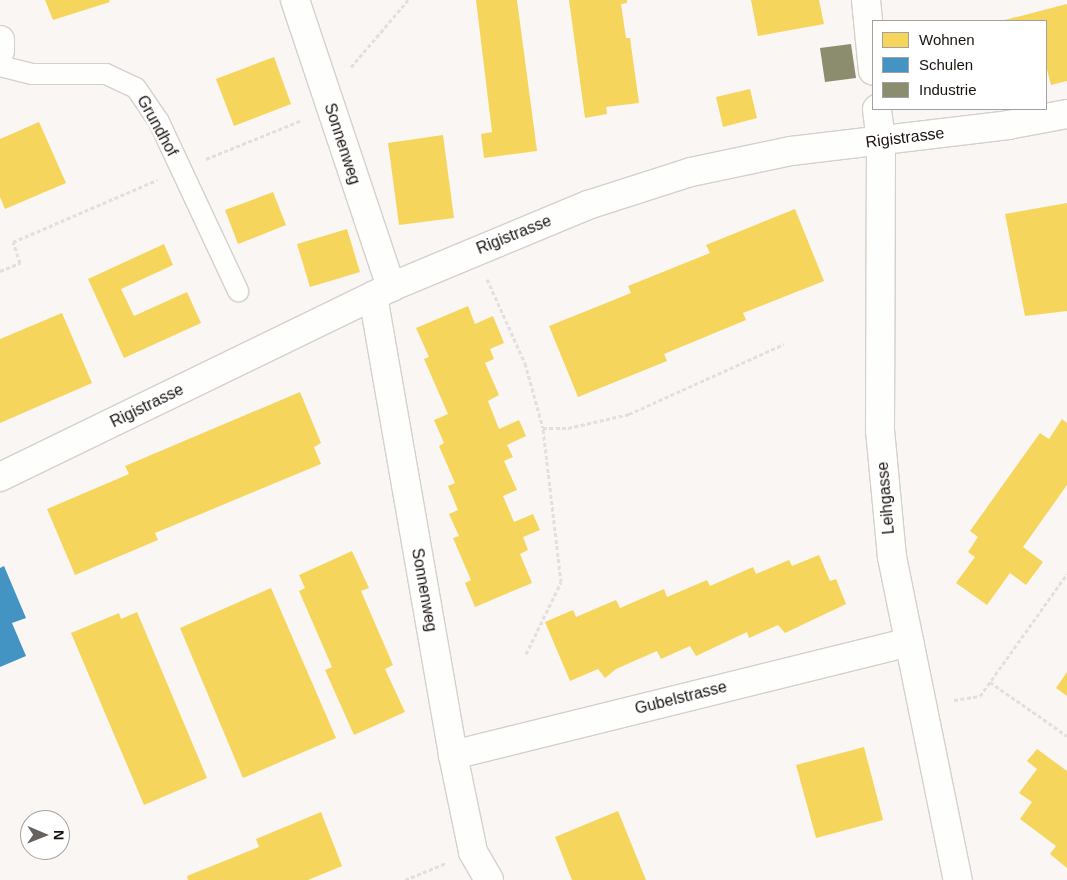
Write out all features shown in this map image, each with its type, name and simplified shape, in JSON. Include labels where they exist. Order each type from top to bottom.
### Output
[{"type":"street","name":"Sonnenweg","points":[[294,0],[327,97],[382,292],[453,754],[473,852],[489,880]]},
{"type":"street","points":[[866,0],[872,61]]},
{"type":"street","points":[[0,40],[0,51]]},
{"type":"street","name":"Leihgasse","points":[[877,110],[881,142],[880,430],[892,557],[958,880]]},
{"type":"street","name":"Rigistrasse","points":[[0,477],[382,292],[477,250],[588,205],[691,172],[791,151],[881,142],[1067,114]]},
{"type":"street","name":"Gubelstrasse","points":[[453,754],[909,642]]},
{"type":"lane","name":"Grundhof","points":[[0,66],[32,74],[106,74],[136,88],[159,122],[238,291]]},
{"type":"path","points":[[0,271],[20,263],[13,242],[181,170],[327,97],[408,0]]},
{"type":"path","points":[[477,250],[525,363],[543,428],[561,582],[526,654]]},
{"type":"path","points":[[543,428],[568,428],[629,414],[784,344]]},
{"type":"path","points":[[921,706],[980,696],[1067,574]]},
{"type":"path","points":[[990,682],[1067,736]]},
{"type":"path","points":[[404,880],[473,852]]},
{"type":"building: Wohnen","points":[[45,0],[109,0],[110,2],[53,20]]},
{"type":"building: Wohnen","points":[[476,0],[517,0],[537,151],[484,158],[481,134],[492,132]]},
{"type":"building: Wohnen","points":[[569,0],[627,0],[627,3],[621,4],[626,38],[630,38],[639,103],[606,107],[607,114],[585,118]]},
{"type":"building: Wohnen","points":[[751,0],[819,0],[824,24],[758,36]]},
{"type":"building: Wohnen","points":[[1067,4],[1067,81],[1051,85],[1047,70],[1047,20],[1005,20]]},
{"type":"building: Wohnen","points":[[274,57],[291,104],[234,126],[216,79]]},
{"type":"building: Wohnen","points":[[750,89],[757,118],[723,127],[716,97]]},
{"type":"building: Wohnen","points":[[39,122],[66,183],[5,209],[0,197],[0,139]]},
{"type":"building: Wohnen","points":[[443,135],[454,218],[399,225],[388,143]]},
{"type":"building: Wohnen","points":[[273,192],[286,225],[238,244],[225,210]]},
{"type":"building: Wohnen","points":[[1067,203],[1067,311],[1025,316],[1005,214]]},
{"type":"building: Wohnen","points":[[795,209],[824,281],[743,313],[746,320],[664,354],[667,361],[578,397],[549,326],[631,293],[628,286],[710,253],[706,245]]},
{"type":"building: Wohnen","points":[[347,229],[360,272],[310,287],[297,244]]},
{"type":"building: Wohnen","points":[[164,244],[173,265],[121,289],[134,316],[187,292],[201,323],[124,358],[88,279]]},
{"type":"building: Wohnen","points":[[468,306],[475,324],[493,316],[504,343],[490,349],[494,359],[485,363],[499,395],[488,401],[499,429],[519,420],[526,436],[507,445],[513,457],[504,461],[517,490],[503,496],[514,522],[533,514],[540,530],[523,537],[528,550],[520,554],[532,583],[475,607],[465,583],[471,580],[453,538],[459,536],[449,514],[458,510],[448,486],[455,483],[439,446],[444,443],[434,420],[448,414],[424,359],[429,357],[416,328]]},
{"type":"building: Wohnen","points":[[62,313],[92,383],[0,423],[0,339]]},
{"type":"building: Wohnen","points":[[300,392],[321,443],[314,447],[321,464],[155,533],[158,540],[75,575],[47,509],[129,474],[125,466]]},
{"type":"building: Wohnen","points":[[1062,419],[1067,423],[1067,485],[1023,547],[1043,562],[1026,585],[1010,573],[987,605],[956,583],[975,557],[968,552],[978,537],[970,531],[1040,433],[1049,439]]},
{"type":"building: Wohnen","points":[[352,551],[369,588],[361,591],[393,665],[385,669],[405,712],[354,735],[325,670],[332,667],[299,591],[305,588],[299,575]]},
{"type":"building: Wohnen","points":[[819,555],[830,581],[836,579],[846,604],[785,633],[778,625],[749,638],[747,632],[696,656],[690,646],[661,659],[657,651],[616,669],[605,678],[598,669],[570,681],[545,622],[573,610],[576,617],[616,600],[620,608],[664,589],[667,597],[707,580],[710,586],[753,567],[756,574],[789,560],[792,566]]},
{"type":"building: Wohnen","points":[[271,588],[336,738],[243,778],[180,628]]},
{"type":"building: Wohnen","points":[[137,612],[207,778],[144,805],[71,633],[119,613],[121,619]]},
{"type":"building: Wohnen","points":[[1067,672],[1067,696],[1056,688]]},
{"type":"building: Wohnen","points":[[864,747],[883,820],[816,838],[796,765]]},
{"type":"building: Wohnen","points":[[1037,749],[1067,771],[1067,868],[1050,854],[1056,846],[1020,819],[1032,802],[1019,793],[1037,769],[1027,761]]},
{"type":"building: Wohnen","points":[[618,811],[646,880],[572,880],[555,837]]},
{"type":"building: Wohnen","points":[[321,812],[342,866],[308,880],[188,880],[187,876],[259,847],[256,839]]},
{"type":"building: Schulen","points":[[4,566],[26,618],[12,623],[26,656],[0,667],[0,568]]},
{"type":"building: Industrie","points":[[851,44],[856,78],[825,82],[820,48]]}]
